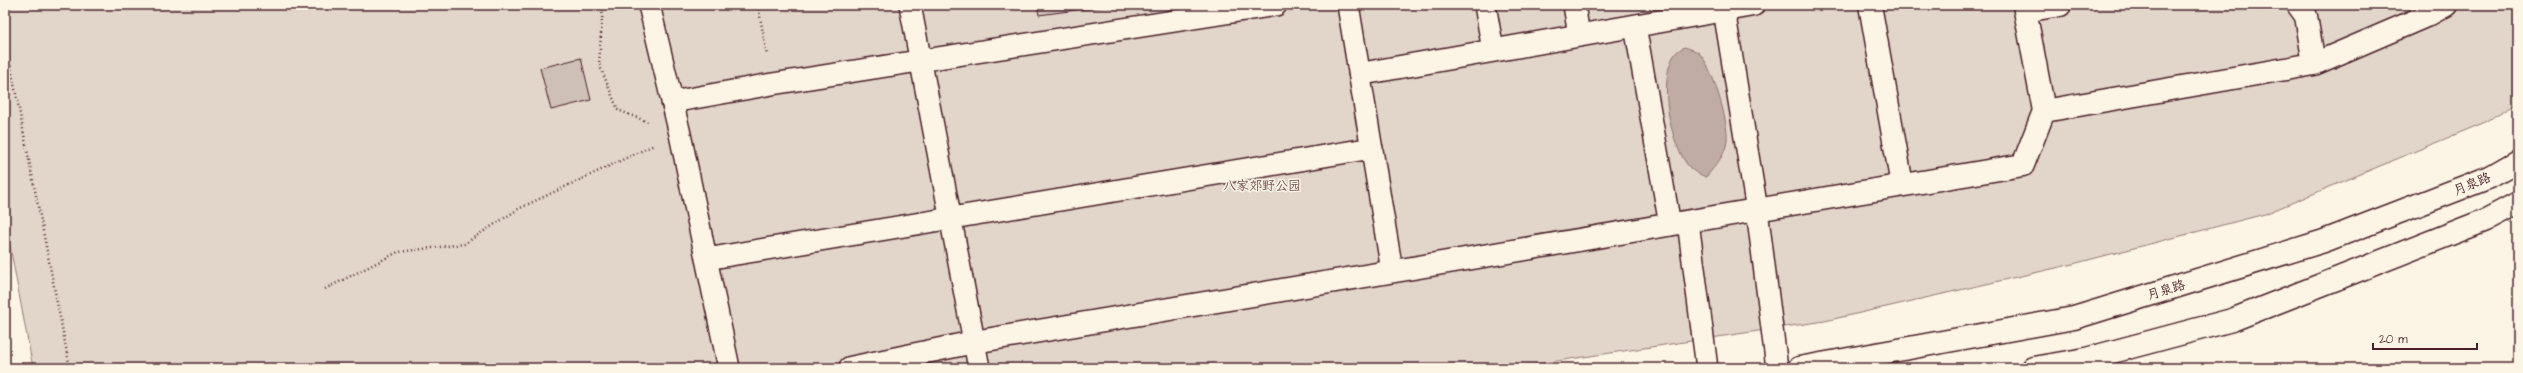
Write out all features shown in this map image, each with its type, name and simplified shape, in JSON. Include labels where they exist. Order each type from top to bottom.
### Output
[{"type":"street","points":[[1360,74],[1753,5]]},
{"type":"street","points":[[1870,5],[1902,185]]},
{"type":"street","points":[[850,368],[974,342],[2023,165],[2044,111],[2024,8],[2060,5]]},
{"type":"street","points":[[2298,5],[2306,16],[2314,64]]},
{"type":"street","points":[[2044,111],[2314,64],[2426,16],[2446,5]]},
{"type":"street","name":"月泉路","points":[[1799,368],[2074,318],[2324,241],[2490,177],[2518,161]]},
{"type":"street","points":[[2045,367],[2086,359],[2232,320],[2486,220],[2518,203]]},
{"type":"lane","points":[[649,5],[680,134],[729,368]]},
{"type":"lane","points":[[910,5],[979,368]]},
{"type":"lane","points":[[672,102],[772,84],[1276,5]]},
{"type":"lane","points":[[1348,5],[1392,272]]},
{"type":"lane","points":[[1485,5],[1493,50]]},
{"type":"lane","points":[[1574,5],[1579,35]]},
{"type":"lane","points":[[1724,10],[1757,210],[1777,368]]},
{"type":"lane","points":[[1635,26],[1679,223],[1707,368]]},
{"type":"lane","points":[[706,259],[950,217],[1372,148]]},
{"type":"path","points":[[603,5],[599,64],[618,110],[680,134]]},
{"type":"path","points":[[758,5],[772,84]]},
{"type":"path","points":[[5,38],[70,368]]},
{"type":"path","points":[[325,289],[398,252],[464,244],[520,208],[614,162],[680,134]]},
{"type":"green space","name":"八家郊野公园","points":[[5,5],[2518,5],[2518,102],[2483,123],[2265,214],[2069,265],[1825,321],[1510,368],[33,368],[5,220]]},
{"type":"shaded area","points":[[1685,47],[1698,52],[1704,59],[1709,69],[1719,95],[1727,132],[1725,151],[1720,160],[1706,177],[1690,168],[1683,158],[1672,129],[1668,112],[1667,79],[1670,65],[1676,53]]},
{"type":"building","points":[[1037,5],[1114,5],[1039,15]]},
{"type":"building","points":[[581,58],[591,100],[551,110],[540,68]]}]
